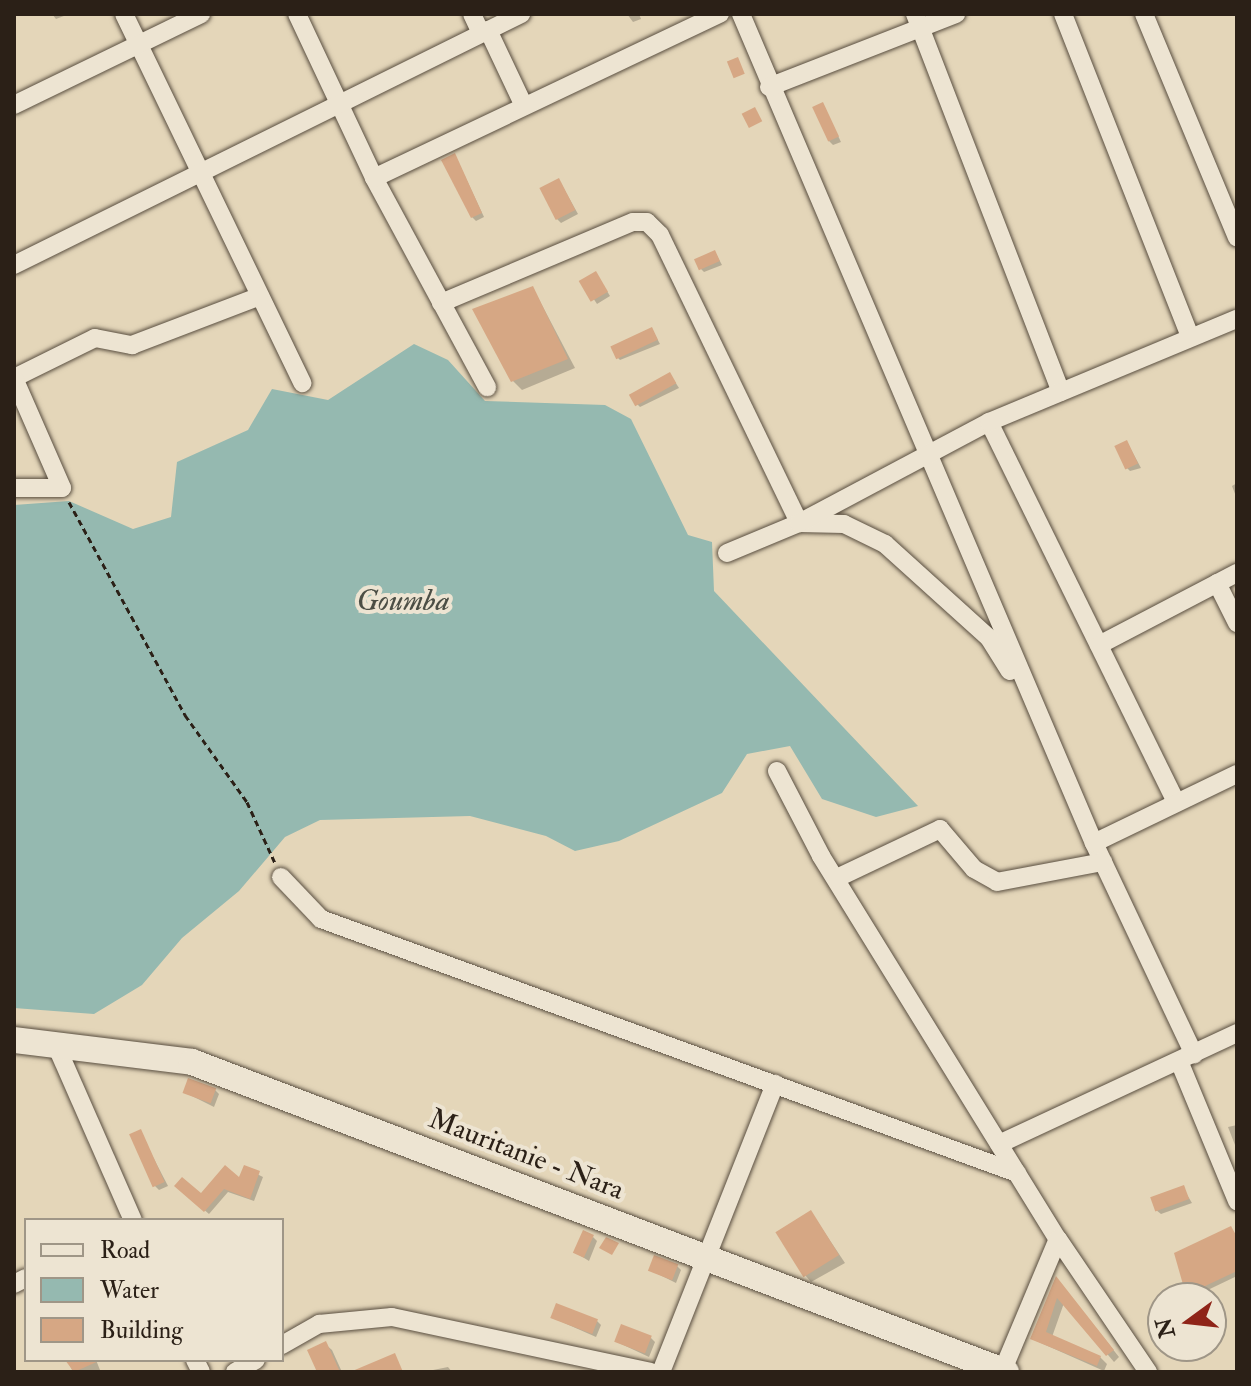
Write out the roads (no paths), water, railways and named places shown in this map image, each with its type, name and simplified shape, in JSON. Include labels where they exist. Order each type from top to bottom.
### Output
[{"type":"main road","name":"Mauritanie - Nara","points":[[14,1040],[192,1062],[1003,1372]]},
{"type":"street","points":[[124,14],[302,383]]},
{"type":"street","points":[[14,105],[201,14]]},
{"type":"street","points":[[297,14],[374,178],[487,387]]},
{"type":"street","points":[[472,14],[524,106]]},
{"type":"street","points":[[14,265],[199,170],[521,14]]},
{"type":"street","points":[[374,178],[720,14]]},
{"type":"street","points":[[741,14],[769,87],[926,455],[1187,1058],[1237,1201]]},
{"type":"street","points":[[769,87],[917,20],[956,14]]},
{"type":"street","points":[[1063,14],[1190,337]]},
{"type":"street","points":[[1144,14],[1237,237]]},
{"type":"street","points":[[917,20],[1061,392]]},
{"type":"street","points":[[441,303],[633,222],[647,222],[668,249],[799,523]]},
{"type":"street","points":[[14,488],[62,488],[14,378],[95,338],[132,345],[260,296]]},
{"type":"street","points":[[727,553],[799,523],[989,422],[1237,319]]},
{"type":"street","points":[[989,422],[1176,802]]},
{"type":"street","points":[[799,523],[844,524],[885,544],[989,638],[1038,713]]},
{"type":"street","points":[[1099,645],[1237,573]]},
{"type":"street","points":[[1217,583],[1237,623]]},
{"type":"street","points":[[777,771],[837,878],[999,1144],[1058,1239],[1148,1372]]},
{"type":"street","points":[[1094,843],[1237,774]]},
{"type":"street","points":[[837,878],[940,829],[974,869],[997,882],[1103,862]]},
{"type":"street","points":[[281,877],[321,919],[1017,1173]]},
{"type":"street","points":[[999,1144],[1237,1033]]},
{"type":"street","points":[[56,1045],[132,1218]]},
{"type":"street","points":[[661,1372],[775,1084]]},
{"type":"street","points":[[1003,1372],[1058,1239]]},
{"type":"street","points":[[284,1344],[319,1324],[392,1317],[650,1372]]},
{"type":"street","points":[[235,1372],[252,1362]]},
{"type":"water","name":"Goumba","points":[[414,344],[448,360],[485,401],[605,405],[631,419],[688,535],[712,542],[714,591],[918,806],[876,817],[822,799],[790,746],[747,754],[722,793],[619,841],[575,851],[546,836],[470,816],[320,820],[285,837],[239,891],[182,938],[142,985],[94,1014],[14,1008],[14,505],[69,501],[133,529],[171,517],[177,462],[248,430],[272,389],[328,400]]}]
